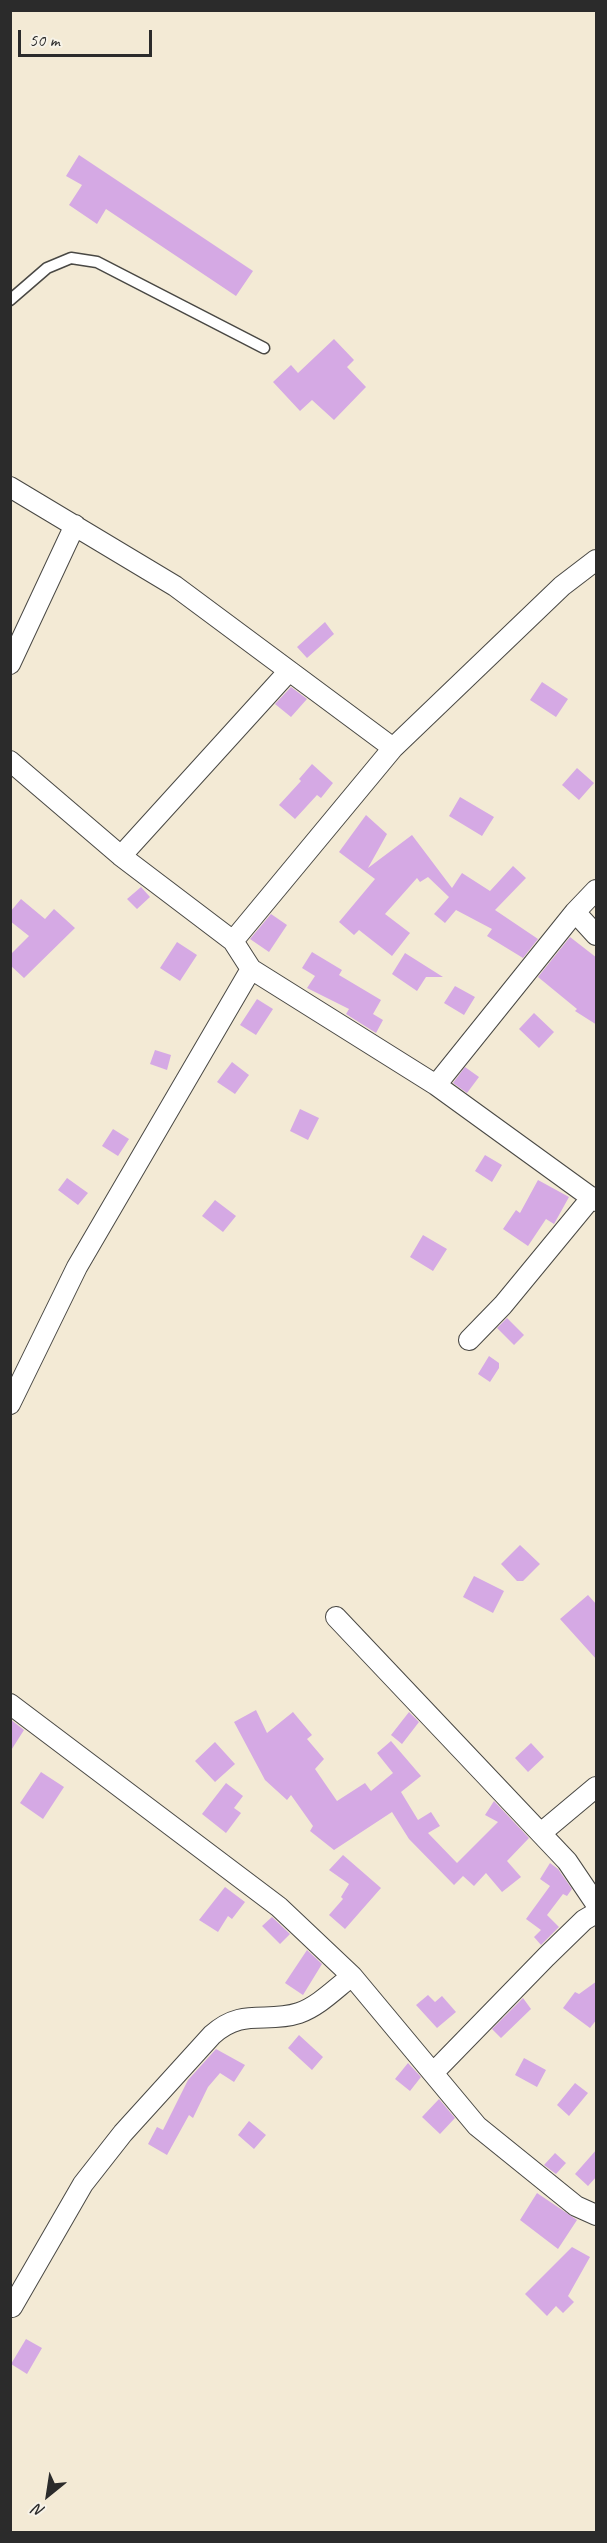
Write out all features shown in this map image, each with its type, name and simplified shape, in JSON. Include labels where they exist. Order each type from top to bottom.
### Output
[{"type":"street","points":[[10,487],[175,586],[393,748]]},
{"type":"street","points":[[10,664],[75,525]]},
{"type":"street","points":[[233,941],[393,748],[562,586],[597,560]]},
{"type":"street","points":[[121,855],[289,671]]},
{"type":"street","points":[[10,761],[121,855],[233,941],[251,969],[436,1085],[594,1199],[470,1340]]},
{"type":"street","points":[[436,1085],[575,912],[597,891]]},
{"type":"street","points":[[575,912],[597,935]]},
{"type":"street","points":[[10,1404],[77,1267],[251,969]]},
{"type":"street","points":[[336,1617],[567,1861],[597,1904]]},
{"type":"street","points":[[10,1704],[279,1907],[352,1976],[477,2126],[576,2206],[597,2215]]},
{"type":"street","points":[[541,1833],[597,1787]]},
{"type":"street","points":[[433,2073],[546,1957],[585,1920],[597,1913]]},
{"type":"street","points":[[12,2307],[83,2184],[123,2133],[212,2035],[225,2023],[240,2018],[297,2014],[312,2007],[352,1976]]},
{"type":"lane","points":[[10,300],[47,267],[71,258],[97,262],[264,348]]},
{"type":"building","points":[[79,155],[253,271],[236,296],[106,209],[97,224],[69,205],[82,185],[66,176]]},
{"type":"building","points":[[334,339],[354,360],[347,367],[366,387],[334,420],[312,400],[300,411],[273,382],[291,365],[298,373]]},
{"type":"building","points":[[325,622],[334,634],[307,658],[297,647]]},
{"type":"building","points":[[542,682],[568,699],[556,717],[530,700]]},
{"type":"building","points":[[291,687],[307,699],[291,717],[275,704]]},
{"type":"building","points":[[312,764],[333,783],[321,798],[317,795],[295,819],[279,805],[301,781],[299,779]]},
{"type":"building","points":[[577,768],[594,783],[579,800],[562,785]]},
{"type":"building","points":[[460,797],[494,817],[482,836],[449,816]]},
{"type":"building","points":[[366,815],[387,834],[368,868],[412,835],[452,888],[462,873],[490,891],[513,866],[526,878],[495,910],[538,939],[523,958],[487,936],[492,929],[456,910],[445,923],[434,914],[449,897],[428,877],[420,882],[417,878],[385,914],[410,933],[392,956],[359,930],[354,935],[339,922],[375,879],[339,852]]},
{"type":"building","points":[[141,887],[150,897],[137,909],[127,899]]},
{"type":"building","points":[[21,899],[45,919],[54,909],[75,928],[24,978],[10,965],[10,955],[29,936],[10,921],[10,912]]},
{"type":"building","points":[[271,914],[287,925],[269,952],[250,939]]},
{"type":"building","points":[[570,937],[597,958],[597,1025],[575,1011],[577,1009],[538,977]]},
{"type":"building","points":[[177,942],[197,955],[180,981],[160,968]]},
{"type":"building","points":[[312,952],[342,970],[339,975],[381,1000],[373,1014],[383,1020],[376,1033],[346,1014],[349,1009],[307,988],[315,976],[302,968]]},
{"type":"building","points":[[405,953],[443,977],[426,977],[417,991],[392,974]]},
{"type":"building","points":[[455,986],[475,997],[464,1015],[444,1003]]},
{"type":"building","points":[[257,999],[273,1009],[256,1035],[240,1025]]},
{"type":"building","points":[[534,1013],[554,1032],[539,1048],[519,1029]]},
{"type":"building","points":[[155,1050],[171,1055],[167,1070],[150,1064]]},
{"type":"building","points":[[232,1062],[249,1075],[235,1094],[217,1082]]},
{"type":"building","points":[[465,1067],[479,1077],[467,1093],[453,1083]]},
{"type":"building","points":[[300,1109],[319,1118],[308,1140],[290,1131]]},
{"type":"building","points":[[113,1129],[129,1139],[118,1156],[102,1146]]},
{"type":"building","points":[[485,1155],[502,1165],[492,1182],[475,1171]]},
{"type":"building","points":[[67,1178],[88,1193],[78,1205],[58,1190]]},
{"type":"building","points":[[538,1180],[569,1197],[554,1224],[546,1219],[528,1246],[503,1229],[516,1210],[520,1213]]},
{"type":"building","points":[[215,1200],[236,1216],[223,1232],[202,1216]]},
{"type":"building","points":[[423,1235],[447,1249],[433,1271],[410,1257]]},
{"type":"building","points":[[507,1318],[524,1335],[514,1345],[497,1328]]},
{"type":"building","points":[[489,1356],[499,1363],[499,1368],[490,1382],[478,1374]]},
{"type":"building","points":[[520,1545],[540,1564],[523,1581],[517,1581],[501,1564]]},
{"type":"building","points":[[474,1576],[504,1591],[493,1613],[463,1597]]},
{"type":"building","points":[[588,1595],[597,1605],[597,1660],[560,1619]]},
{"type":"building","points":[[256,1710],[267,1733],[293,1712],[312,1735],[307,1739],[324,1759],[315,1769],[337,1801],[365,1783],[371,1791],[393,1773],[377,1753],[391,1741],[421,1776],[401,1792],[418,1820],[431,1812],[440,1826],[428,1833],[457,1863],[498,1822],[485,1815],[494,1801],[529,1838],[507,1861],[521,1877],[502,1892],[486,1873],[474,1886],[463,1876],[454,1885],[409,1839],[392,1812],[334,1850],[310,1831],[313,1826],[291,1795],[287,1800],[265,1780],[234,1722]]},
{"type":"building","points":[[409,1712],[419,1722],[402,1744],[391,1735]]},
{"type":"building","points":[[10,1719],[24,1730],[10,1752]]},
{"type":"building","points":[[215,1742],[235,1764],[215,1782],[195,1761]]},
{"type":"building","points":[[531,1743],[544,1757],[528,1772],[515,1758]]},
{"type":"building","points":[[41,1772],[64,1787],[43,1819],[20,1803]]},
{"type":"building","points":[[226,1783],[243,1796],[234,1808],[241,1813],[226,1833],[202,1814]]},
{"type":"building","points":[[343,1855],[381,1888],[345,1929],[329,1915],[343,1899],[341,1897],[349,1884],[329,1870]]},
{"type":"building","points":[[550,1863],[558,1869],[572,1889],[567,1896],[563,1894],[547,1915],[559,1927],[541,1945],[534,1937],[541,1930],[526,1919],[550,1886],[540,1879]]},
{"type":"building","points":[[225,1887],[245,1902],[232,1919],[228,1916],[218,1932],[199,1920]]},
{"type":"building","points":[[272,1917],[290,1934],[280,1944],[262,1926]]},
{"type":"building","points":[[307,1950],[322,1964],[303,1995],[285,1983]]},
{"type":"building","points":[[597,1981],[597,2019],[590,2028],[563,2008],[575,1992],[579,1994]]},
{"type":"building","points":[[428,1995],[435,2002],[442,1996],[456,2012],[437,2028],[416,2005]]},
{"type":"building","points":[[523,1998],[531,2009],[501,2038],[492,2029]]},
{"type":"building","points":[[299,2035],[323,2057],[312,2070],[288,2048]]},
{"type":"building","points":[[216,2049],[245,2065],[234,2082],[220,2073],[208,2087],[193,2118],[189,2115],[167,2155],[148,2144],[157,2127],[163,2130],[188,2080]]},
{"type":"building","points":[[524,2058],[546,2070],[537,2087],[515,2075]]},
{"type":"building","points":[[408,2063],[421,2077],[410,2091],[395,2079]]},
{"type":"building","points":[[575,2083],[588,2093],[569,2116],[557,2105]]},
{"type":"building","points":[[439,2099],[455,2118],[440,2134],[422,2117]]},
{"type":"building","points":[[249,2121],[266,2135],[254,2149],[238,2135]]},
{"type":"building","points":[[597,2149],[597,2176],[588,2186],[575,2174]]},
{"type":"building","points":[[555,2153],[566,2163],[556,2174],[544,2165]]},
{"type":"building","points":[[537,2193],[577,2220],[558,2249],[520,2220]]},
{"type":"building","points":[[572,2247],[590,2257],[568,2296],[574,2302],[563,2313],[556,2306],[547,2316],[525,2294]]},
{"type":"building","points":[[26,2339],[42,2348],[27,2374],[11,2364]]}]
